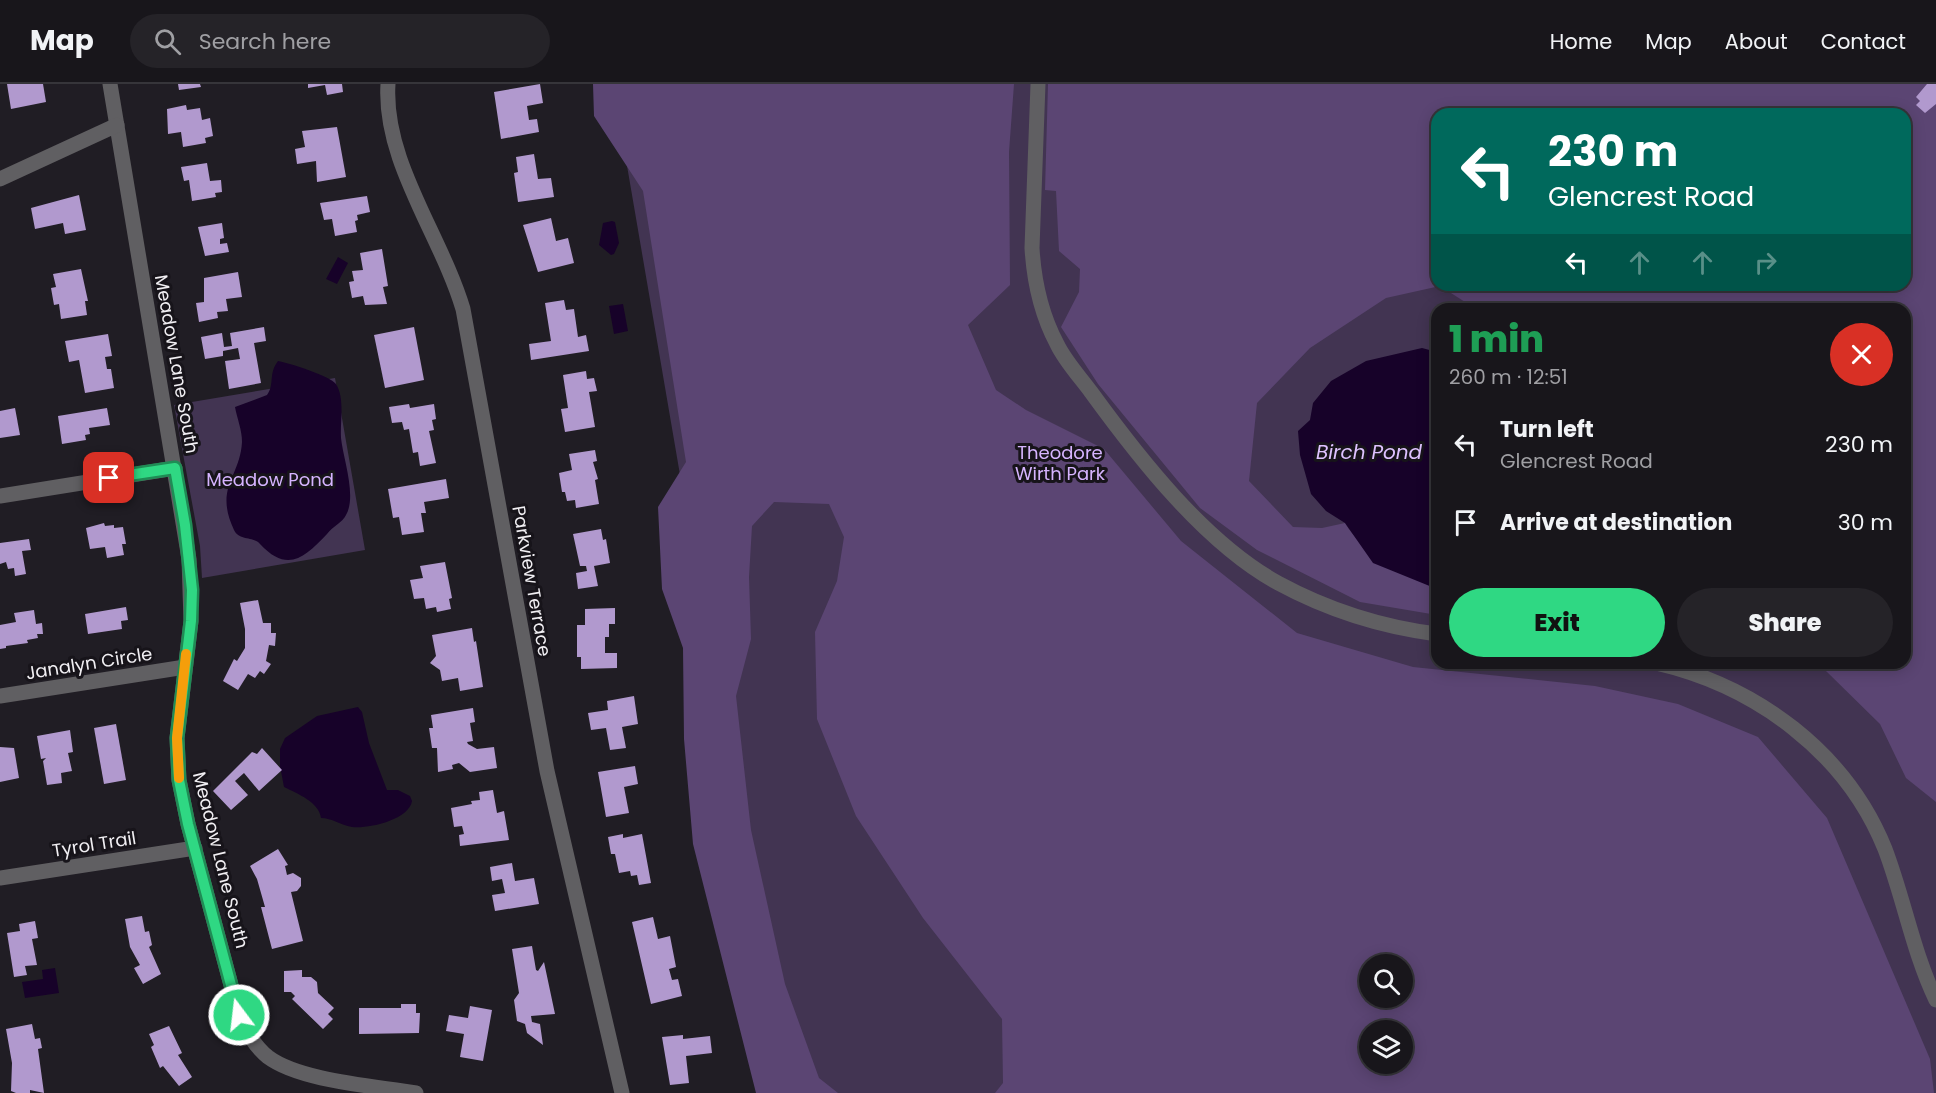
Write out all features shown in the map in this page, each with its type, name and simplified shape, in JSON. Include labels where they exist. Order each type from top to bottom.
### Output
[{"type":"street","name":"Meadow Lane South","points":[[110,84],[185,525],[192,590],[177,759],[182,800],[239,1015],[252,1040],[266,1055],[297,1072],[416,1093]]},
{"type":"street","name":"Parkview Terrace","points":[[388,84],[388,108],[393,140],[455,281],[463,309],[547,771],[622,1093]]},
{"type":"street","points":[[1038,84],[1032,248],[1034,274],[1046,319],[1057,346],[1109,417],[1173,493],[1200,524],[1241,559],[1276,582],[1318,603],[1360,617],[1431,633]]},
{"type":"street","points":[[0,179],[117,125]]},
{"type":"street","points":[[0,496],[175,468]]},
{"type":"street","name":"Janalyn Circle","points":[[0,696],[185,667]]},
{"type":"street","points":[[1676,669],[1715,681],[1745,694],[1804,737],[1845,779],[1885,849],[1918,958],[1936,1000]]},
{"type":"street","name":"Tyrol Trail","points":[[0,878],[195,848]]},
{"type":"green space","name":"Theodore Wirth Park","points":[[593,84],[1014,84],[1009,152],[1010,285],[968,325],[996,390],[1026,410],[1104,449],[1181,541],[1297,633],[1413,667],[1595,686],[1678,704],[1758,737],[1827,818],[1930,1059],[1934,1093],[995,1093],[1003,1083],[1002,1019],[923,918],[856,816],[817,719],[815,632],[837,581],[844,537],[829,504],[774,502],[752,526],[749,577],[751,639],[736,696],[751,830],[785,984],[819,1078],[838,1093],[756,1093],[693,844],[684,739],[683,648],[662,589],[658,507],[686,462],[643,191],[594,116]]},
{"type":"green space","name":"Theodore Wirth Park","points":[[613,84],[1936,84],[1936,1093],[786,1093]]},
{"type":"green space","points":[[1048,84],[1936,84],[1936,802],[1906,778],[1880,724],[1826,671],[1760,669],[1911,669],[1911,303],[1467,303],[1448,291],[1911,291],[1911,108],[1431,108],[1431,288],[1386,298],[1310,348],[1257,403],[1249,481],[1293,527],[1322,528],[1345,523],[1352,534],[1373,553],[1399,570],[1431,586],[1431,614],[1360,602],[1257,550],[1200,508],[1098,384],[1061,327],[1079,292],[1080,269],[1059,251],[1056,191],[1045,190]]},
{"type":"green space","name":"Meadow Pond","points":[[335,378],[365,550],[202,578],[200,546],[174,405]]},
{"type":"water","points":[[615,222],[619,243],[614,254],[611,255],[599,245],[603,223]]},
{"type":"water","points":[[338,257],[348,263],[337,284],[326,279]]},
{"type":"water","points":[[623,304],[628,331],[614,334],[609,306]]},
{"type":"water","name":"Birch Pond","points":[[1422,348],[1431,350],[1431,587],[1373,563],[1345,523],[1326,511],[1311,494],[1300,455],[1298,431],[1310,420],[1313,403],[1331,381],[1366,361]]},
{"type":"water","name":"Meadow Pond","points":[[278,361],[318,374],[336,384],[342,410],[341,438],[350,488],[349,507],[345,518],[304,555],[288,560],[270,553],[254,540],[239,536],[234,530],[227,503],[227,493],[242,442],[235,407],[267,395],[271,387],[273,370]]},
{"type":"water","points":[[358,707],[362,712],[369,743],[387,790],[398,790],[410,796],[412,801],[404,813],[387,822],[352,827],[321,818],[312,803],[284,787],[280,749],[285,738],[317,716]]},
{"type":"water","points":[[55,968],[59,993],[25,998],[22,982],[43,979],[42,970]]},
{"type":"building","points":[[7,84],[43,84],[46,102],[11,109]]},
{"type":"building","points":[[178,84],[200,84],[201,87],[179,90]]},
{"type":"building","points":[[308,84],[342,84],[343,92],[327,95],[325,85],[308,88]]},
{"type":"building","points":[[540,84],[543,103],[527,106],[529,120],[537,119],[539,132],[501,139],[494,92]]},
{"type":"building","points":[[1927,84],[1936,84],[1936,104],[1925,113],[1916,105],[1920,101],[1916,97]]},
{"type":"building","points":[[186,105],[187,110],[200,108],[202,120],[210,118],[213,136],[205,138],[206,143],[183,147],[181,132],[168,134],[167,109]]},
{"type":"building","points":[[337,127],[346,177],[317,182],[316,161],[297,164],[295,149],[305,147],[302,131]]},
{"type":"building","points":[[534,154],[538,179],[551,178],[554,197],[518,202],[514,173],[518,172],[516,157]]},
{"type":"building","points":[[207,163],[210,181],[221,180],[222,192],[215,193],[216,197],[192,201],[189,180],[184,181],[181,167]]},
{"type":"building","points":[[79,195],[86,230],[65,234],[63,223],[35,229],[31,208]]},
{"type":"building","points":[[367,196],[370,212],[357,215],[358,220],[355,221],[357,232],[335,236],[332,219],[324,220],[320,203]]},
{"type":"building","points":[[551,218],[556,241],[568,238],[574,263],[538,272],[523,225]]},
{"type":"building","points":[[222,223],[224,238],[220,239],[220,244],[227,243],[229,252],[205,256],[198,227]]},
{"type":"building","points":[[382,249],[388,286],[383,287],[387,304],[365,305],[363,296],[352,298],[349,282],[354,281],[352,271],[363,270],[360,253]]},
{"type":"building","points":[[81,269],[88,301],[85,301],[87,315],[61,319],[59,304],[54,305],[51,288],[56,287],[53,274]]},
{"type":"building","points":[[238,272],[242,297],[226,299],[228,311],[217,312],[218,318],[199,322],[196,303],[204,302],[204,278]]},
{"type":"building","points":[[564,300],[566,310],[574,309],[578,337],[586,335],[589,351],[531,360],[529,344],[551,341],[545,303]]},
{"type":"building","points":[[264,327],[266,341],[254,343],[261,383],[229,389],[225,361],[240,359],[238,348],[223,351],[223,356],[205,359],[201,337],[222,333],[224,347],[232,346],[230,333]]},
{"type":"building","points":[[414,327],[424,380],[385,388],[374,335]]},
{"type":"building","points":[[108,334],[112,356],[105,357],[107,369],[111,369],[114,388],[85,393],[79,360],[69,362],[65,341]]},
{"type":"building","points":[[586,371],[587,379],[594,378],[597,391],[589,392],[595,427],[565,432],[561,409],[568,408],[563,375]]},
{"type":"building","points":[[409,404],[410,408],[434,404],[436,419],[432,420],[434,430],[429,431],[436,463],[420,466],[418,452],[413,453],[409,429],[404,430],[402,422],[392,423],[389,407]]},
{"type":"building","points":[[15,408],[20,435],[0,438],[0,411]]},
{"type":"building","points":[[107,408],[110,425],[89,428],[90,434],[85,435],[86,440],[62,444],[58,416]]},
{"type":"building","points":[[595,450],[597,461],[593,462],[598,479],[595,480],[599,504],[576,508],[575,500],[567,501],[565,492],[562,492],[559,473],[572,470],[569,454]]},
{"type":"building","points":[[446,479],[449,498],[424,502],[426,513],[421,513],[424,532],[402,535],[399,517],[393,518],[388,489]]},
{"type":"building","points":[[104,523],[105,526],[114,525],[114,528],[123,527],[126,544],[122,544],[124,555],[107,558],[105,547],[90,549],[86,528]]},
{"type":"building","points":[[601,529],[603,540],[606,539],[610,563],[594,566],[598,586],[578,589],[576,573],[587,571],[586,566],[580,566],[573,534]]},
{"type":"building","points":[[29,539],[31,550],[22,551],[26,574],[15,576],[14,568],[8,569],[6,562],[0,564],[0,543]]},
{"type":"building","points":[[445,562],[452,598],[449,599],[451,609],[437,612],[436,607],[426,609],[424,598],[414,599],[410,580],[423,578],[420,566]]},
{"type":"building","points":[[258,600],[263,623],[271,623],[271,633],[276,633],[275,646],[269,645],[266,661],[271,664],[264,674],[260,671],[255,678],[248,674],[238,690],[223,681],[234,659],[237,661],[245,648],[245,629],[240,603]]},
{"type":"building","points":[[126,607],[128,620],[121,621],[122,629],[88,634],[85,614]]},
{"type":"building","points":[[615,608],[615,624],[609,624],[609,637],[605,637],[605,653],[617,653],[617,668],[581,669],[581,657],[577,657],[577,625],[585,625],[585,609]]},
{"type":"building","points":[[34,610],[36,624],[42,623],[43,634],[37,634],[38,638],[27,640],[28,643],[0,649],[0,625],[16,622],[14,613]]},
{"type":"building","points":[[472,628],[483,687],[460,691],[458,678],[442,681],[440,670],[430,663],[436,656],[432,635]]},
{"type":"building","points":[[634,696],[638,724],[622,727],[626,748],[610,750],[606,728],[591,730],[588,713],[608,710],[607,701]]},
{"type":"building","points":[[473,708],[475,722],[470,723],[473,741],[467,742],[477,749],[494,747],[497,768],[470,772],[459,763],[452,765],[453,769],[438,772],[437,748],[432,748],[429,728],[433,728],[431,715]]},
{"type":"building","points":[[116,724],[126,780],[104,784],[94,728]]},
{"type":"building","points":[[70,730],[73,752],[68,753],[72,771],[61,773],[62,783],[47,785],[43,761],[46,758],[41,759],[37,736]]},
{"type":"building","points":[[0,747],[14,748],[19,778],[0,782]]},
{"type":"building","points":[[262,748],[282,770],[259,791],[244,773],[235,781],[248,795],[231,810],[213,791],[252,752],[257,754]]},
{"type":"building","points":[[635,766],[638,784],[624,787],[629,813],[606,817],[598,772]]},
{"type":"building","points":[[493,790],[497,813],[504,811],[509,840],[460,846],[459,835],[464,834],[462,826],[454,827],[451,808],[472,804],[471,801],[480,800],[479,792]]},
{"type":"building","points":[[623,834],[623,838],[642,834],[651,883],[639,885],[637,875],[631,876],[630,871],[619,873],[615,854],[611,854],[608,837]]},
{"type":"building","points":[[278,849],[288,865],[285,866],[287,875],[293,873],[301,878],[301,886],[297,891],[291,892],[303,941],[272,949],[261,907],[265,907],[257,879],[250,866]]},
{"type":"building","points":[[512,863],[515,881],[534,878],[539,904],[495,911],[492,895],[505,893],[502,879],[492,881],[490,867]]},
{"type":"building","points":[[142,916],[145,932],[149,931],[152,945],[149,947],[161,974],[143,984],[134,968],[140,965],[130,947],[125,919]]},
{"type":"building","points":[[653,917],[658,939],[670,936],[676,967],[669,969],[672,980],[678,979],[682,996],[651,1004],[632,922]]},
{"type":"building","points":[[35,921],[38,938],[32,939],[37,965],[25,966],[27,975],[14,977],[7,933],[20,931],[19,924]]},
{"type":"building","points":[[532,946],[536,970],[538,971],[544,962],[555,1014],[531,1016],[532,1022],[540,1024],[543,1045],[527,1033],[525,1024],[517,1021],[514,1000],[519,993],[512,949]]},
{"type":"building","points":[[302,970],[302,977],[311,977],[317,982],[318,993],[334,1008],[328,1014],[333,1019],[323,1029],[292,999],[295,996],[291,992],[284,992],[284,971]]},
{"type":"building","points":[[401,1004],[416,1004],[416,1013],[420,1013],[419,1033],[359,1034],[359,1008],[401,1008]]},
{"type":"building","points":[[470,1006],[492,1010],[483,1061],[460,1057],[464,1034],[446,1031],[449,1015],[468,1018]]},
{"type":"building","points":[[32,1024],[35,1039],[40,1038],[42,1048],[38,1049],[44,1093],[30,1090],[30,1093],[16,1093],[11,1091],[12,1063],[6,1029]]},
{"type":"building","points":[[169,1026],[182,1053],[178,1055],[192,1077],[179,1086],[163,1066],[160,1068],[151,1047],[154,1045],[149,1034]]},
{"type":"building","points":[[683,1035],[683,1039],[710,1036],[712,1053],[686,1056],[689,1083],[670,1085],[662,1037]]},
{"type":"slow traffic","points":[[179,778],[177,738],[186,654]]},
{"type":"route","points":[[109,478],[175,468],[185,525],[192,590],[191,621],[177,738],[179,780],[188,824],[239,1015]]}]
